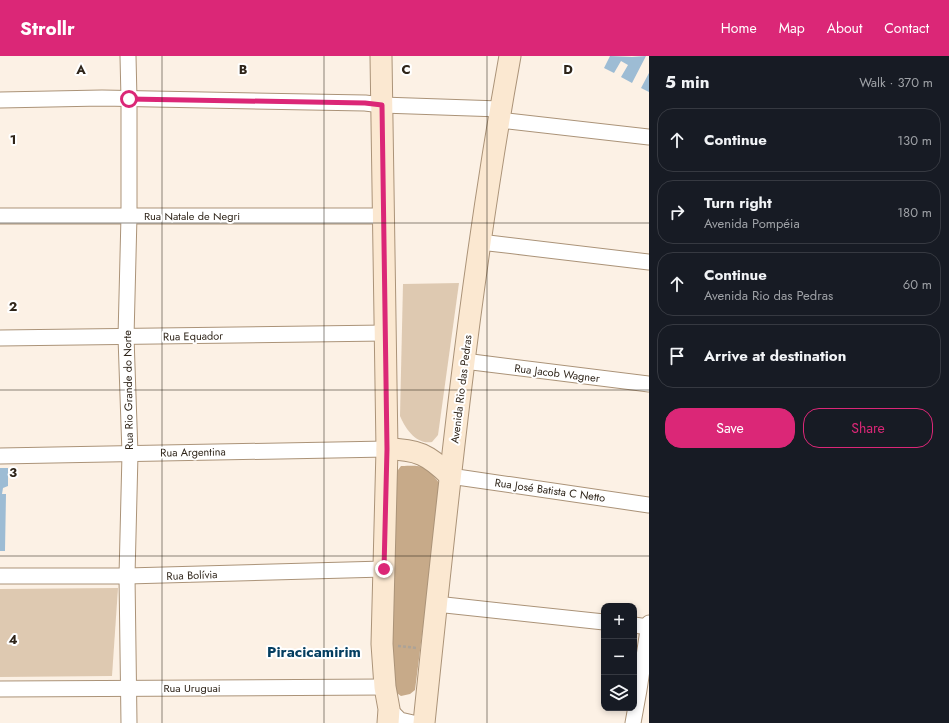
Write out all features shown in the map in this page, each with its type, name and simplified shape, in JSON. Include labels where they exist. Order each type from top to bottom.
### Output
[{"type":"main road","points":[[381,56],[387,449],[382,644],[389,716]]},
{"type":"main road","name":"Avenida Rio das Pedras","points":[[424,723],[450,476],[464,361],[499,114],[510,56]]},
{"type":"main road","points":[[387,449],[405,449],[422,454],[437,463],[450,476]]},
{"type":"street","name":"Rua Rio Grande do Norte","points":[[128,56],[129,216],[126,337],[130,454],[127,576],[129,723]]},
{"type":"street","points":[[0,100],[129,99],[365,103],[499,114],[649,137]]},
{"type":"street","name":"Rua Natale de Negri","points":[[0,216],[383,216]]},
{"type":"street","points":[[480,242],[649,262]]},
{"type":"street","name":"Rua Equador","points":[[0,338],[385,333]]},
{"type":"street","name":"Rua Jacob Wagner","points":[[464,361],[649,384]]},
{"type":"street","name":"Rua Argentina","points":[[0,456],[387,449]]},
{"type":"street","name":"Rua José Batista C Netto","points":[[450,476],[649,504]]},
{"type":"street","name":"Rua Bolívia","points":[[0,576],[127,576],[384,569]]},
{"type":"street","points":[[436,604],[601,622]]},
{"type":"street","points":[[633,723],[649,623]]},
{"type":"street","points":[[637,626],[649,627]]},
{"type":"street","name":"Rua Uruguai","points":[[0,689],[385,687]]},
{"type":"street","points":[[389,716],[413,723]]},
{"type":"path","points":[[382,644],[431,650]]},
{"type":"shaded area","points":[[459,283],[438,435],[432,442],[421,441],[412,435],[400,416],[403,284]]},
{"type":"shaded area","points":[[401,466],[420,466],[432,473],[441,485],[415,690],[410,694],[401,696],[394,691],[392,676],[395,474]]},
{"type":"shaded area","points":[[118,588],[112,676],[0,677],[0,589]]},
{"type":"building","points":[[610,56],[646,56],[632,83],[621,77],[628,65],[621,61],[614,73],[604,68]]},
{"type":"building","points":[[649,73],[649,92],[641,88]]},
{"type":"building","points":[[0,468],[8,468],[8,486],[3,488],[2,494],[6,494],[5,551],[0,551]]},
{"type":"district","name":"Piracicamirim","points":[[314,652]]},
{"type":"route","points":[[129,99],[365,103],[382,105],[387,449],[384,569]]}]
